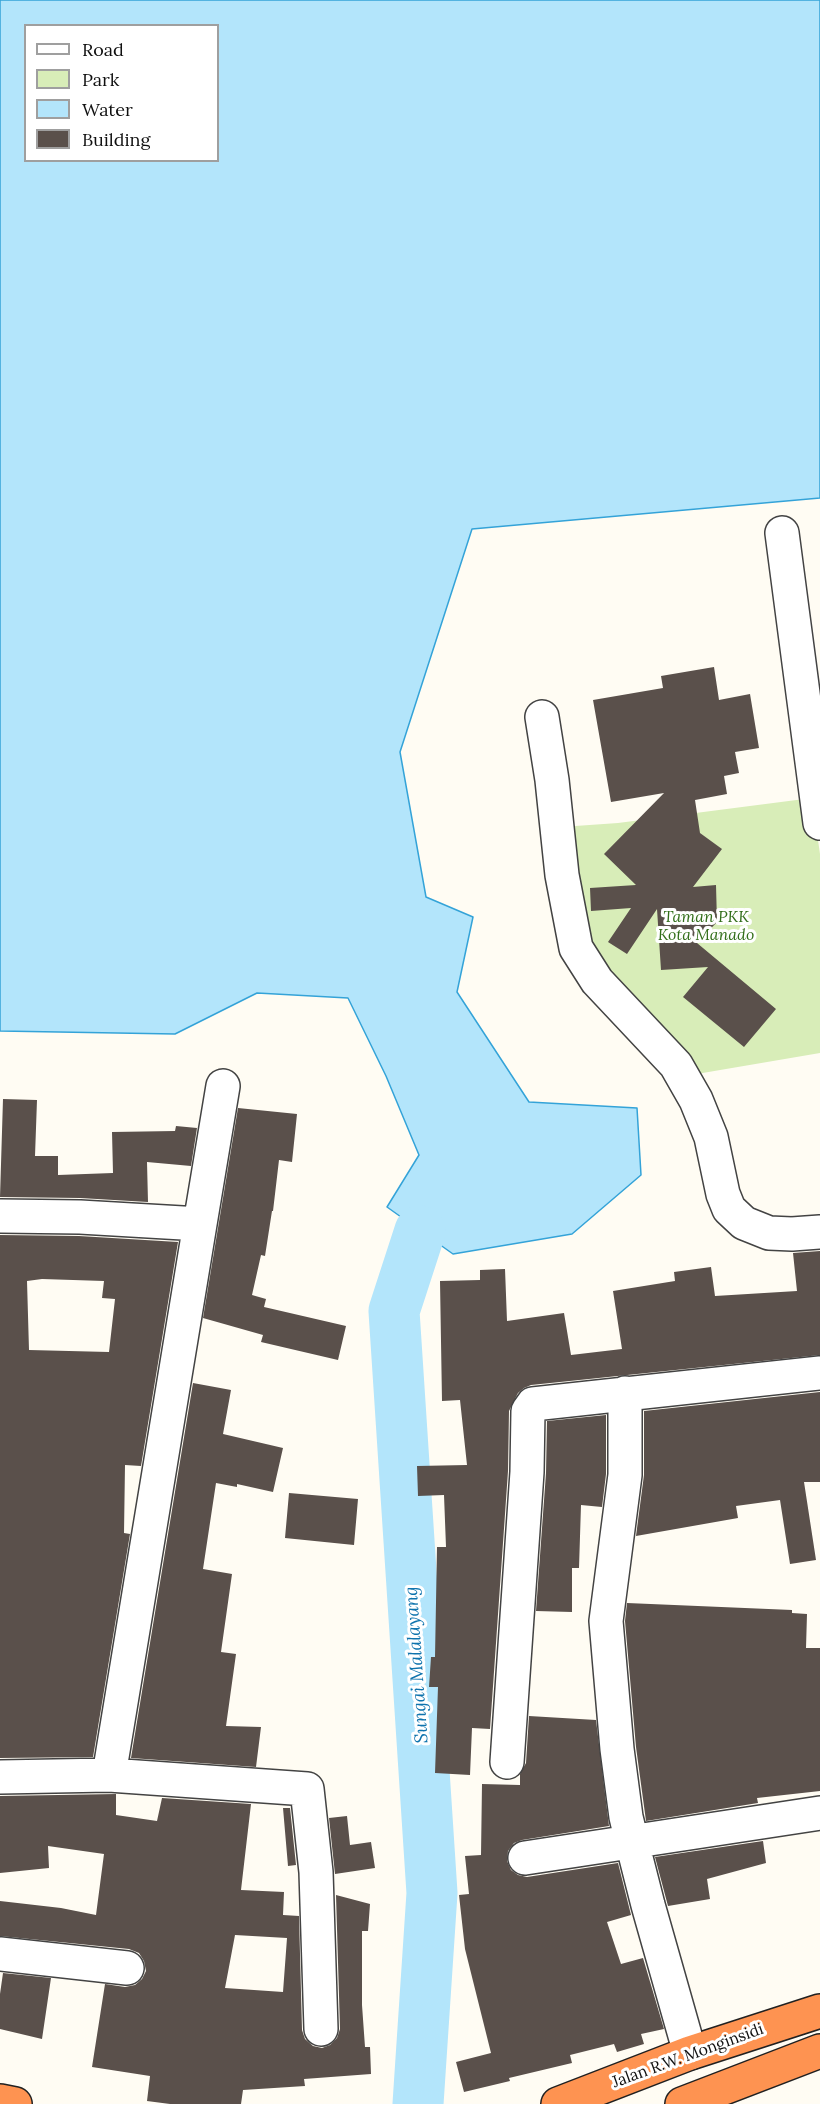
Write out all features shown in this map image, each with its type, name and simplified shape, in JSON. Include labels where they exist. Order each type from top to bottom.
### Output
[{"type":"highway","name":"Jalan R.W. Monginsidi","points":[[558,2104],[690,2053],[820,2011]]},
{"type":"highway","points":[[682,2104],[731,2095],[820,2051]]},
{"type":"highway","points":[[0,2101],[15,2104]]},
{"type":"street","points":[[782,533],[820,824]]},
{"type":"street","points":[[542,717],[552,780],[562,875],[576,948],[597,981],[676,1065],[696,1100],[711,1137],[723,1194],[729,1209],[744,1223],[770,1233],[820,1232]]},
{"type":"street","points":[[110,1774],[223,1086]]},
{"type":"street","points":[[0,1216],[80,1217],[200,1224]]},
{"type":"street","points":[[507,1762],[527,1472],[528,1411],[533,1404],[820,1373]]},
{"type":"street","points":[[625,1393],[625,1475],[606,1622],[617,1749],[626,1817],[632,1842],[690,2053]]},
{"type":"street","points":[[0,1777],[110,1774],[307,1789],[316,1872],[321,2029]]},
{"type":"street","points":[[525,1858],[820,1813]]},
{"type":"street","points":[[0,1954],[127,1968]]},
{"type":"green space","name":"Taman PKK Kota Manado","points":[[812,798],[820,854],[820,1053],[685,1076],[580,947],[561,827],[618,823]]},
{"type":"water","points":[[0,0],[820,0],[820,498],[472,529],[400,752],[426,897],[473,917],[457,992],[529,1102],[637,1108],[641,1175],[572,1234],[453,1254],[387,1207],[419,1155],[386,1076],[348,998],[257,993],[175,1034],[0,1031]]},
{"type":"building","points":[[714,667],[719,700],[750,694],[759,748],[735,752],[739,773],[724,776],[727,794],[695,800],[700,833],[722,849],[693,887],[716,885],[717,922],[697,943],[776,1009],[744,1047],[683,997],[708,967],[661,970],[657,909],[627,954],[608,942],[631,908],[591,911],[590,888],[636,885],[604,854],[664,793],[611,802],[593,700],[663,688],[661,676]]},
{"type":"building","points":[[3,1099],[37,1100],[35,1156],[58,1156],[58,1175],[113,1173],[112,1132],[175,1131],[176,1126],[197,1128],[191,1166],[147,1162],[148,1202],[0,1197]]},
{"type":"building","points":[[238,1108],[297,1114],[292,1162],[279,1160],[265,1256],[261,1255],[252,1295],[266,1299],[264,1307],[346,1326],[338,1360],[261,1342],[263,1335],[203,1318]]},
{"type":"building","points":[[0,1235],[79,1236],[178,1242],[141,1466],[125,1465],[124,1533],[130,1534],[93,1757],[0,1758]],"holes":[[[42,1279],[104,1281],[102,1298],[115,1299],[109,1352],[29,1350],[27,1281]]]},
{"type":"building","points":[[820,1251],[820,1355],[531,1385],[518,1393],[509,1411],[508,1471],[490,1729],[472,1728],[470,1775],[435,1773],[438,1687],[429,1687],[431,1657],[435,1657],[437,1547],[446,1547],[444,1495],[418,1496],[417,1466],[467,1465],[460,1400],[442,1401],[440,1281],[480,1280],[480,1270],[505,1269],[507,1321],[564,1313],[571,1355],[622,1349],[613,1291],[675,1281],[674,1272],[711,1267],[715,1296],[797,1291],[793,1253]]},
{"type":"building","points":[[193,1383],[231,1390],[223,1434],[283,1448],[273,1492],[237,1484],[237,1487],[216,1483],[203,1569],[232,1574],[221,1652],[236,1654],[226,1726],[261,1727],[256,1767],[131,1758]]},
{"type":"building","points":[[820,1392],[820,1482],[804,1482],[816,1560],[790,1564],[780,1500],[736,1506],[738,1518],[636,1536],[644,1475],[644,1411]]},
{"type":"building","points":[[606,1415],[606,1474],[602,1507],[581,1505],[579,1568],[572,1568],[572,1612],[536,1611],[546,1473],[547,1421]]},
{"type":"building","points":[[289,1493],[358,1499],[354,1545],[285,1538]]},
{"type":"building","points":[[627,1603],[792,1610],[792,1613],[807,1614],[806,1648],[820,1648],[820,1791],[757,1798],[758,1803],[646,1821],[636,1747],[625,1621]]},
{"type":"building","points":[[529,1716],[596,1720],[609,1826],[522,1840],[514,1843],[508,1851],[507,1861],[511,1870],[527,1877],[618,1863],[631,1915],[607,1922],[621,1964],[643,1958],[664,2029],[641,2034],[644,2044],[617,2052],[614,2044],[570,2055],[572,2063],[509,2078],[510,2081],[464,2092],[456,2062],[491,2053],[465,1949],[459,1895],[469,1894],[465,1856],[481,1855],[482,1784],[520,1785],[520,1774],[526,1763]]},
{"type":"building","points":[[116,1794],[116,1815],[157,1821],[162,1798],[251,1804],[241,1890],[284,1892],[283,1915],[299,1916],[302,2030],[305,2039],[313,2046],[322,2048],[330,2045],[337,2038],[340,2029],[336,1895],[370,1904],[368,1931],[362,1931],[362,2005],[365,2047],[370,2047],[371,2074],[304,2079],[305,2086],[243,2090],[241,2104],[170,2104],[147,2101],[150,2076],[92,2067],[105,1984],[125,1987],[135,1985],[146,1971],[144,1961],[139,1953],[129,1949],[0,1936],[0,1901],[61,1908],[96,1915],[104,1854],[48,1846],[49,1868],[0,1873],[0,1796]],"holes":[[[235,1935],[287,1938],[283,1992],[225,1988]]]},
{"type":"building","points":[[283,1808],[290,1808],[296,1865],[288,1866]]},
{"type":"building","points":[[347,1816],[350,1845],[371,1842],[375,1868],[335,1874],[329,1818]]},
{"type":"building","points":[[763,1841],[766,1863],[707,1879],[710,1899],[668,1906],[655,1857]]},
{"type":"building","points":[[3,1973],[51,1978],[42,2039],[0,2029],[0,1994]]},
{"type":"waterway","name":"Sungai Malalayang","points":[[418,2104],[432,1893],[394,1311],[420,1231]]}]
